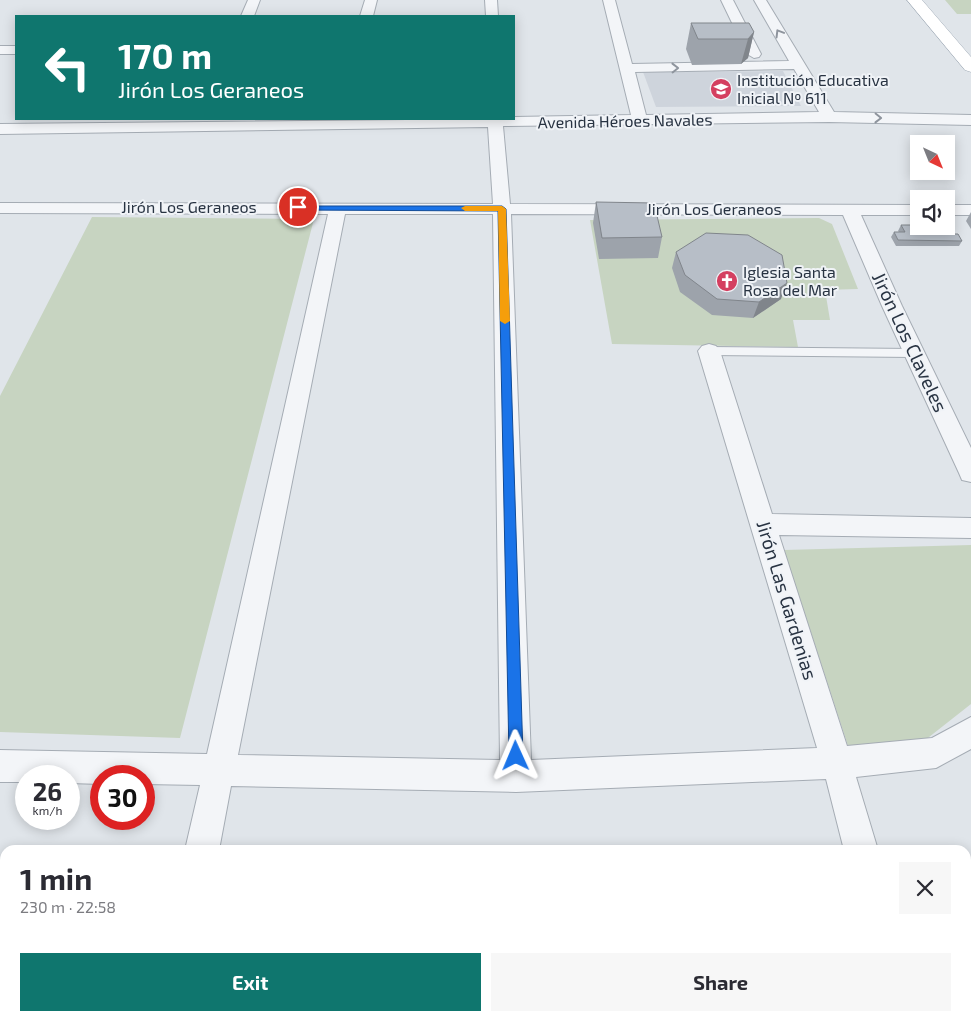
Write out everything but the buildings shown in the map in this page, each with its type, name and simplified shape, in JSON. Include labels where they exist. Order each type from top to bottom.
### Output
[{"type":"main road","points":[[914,0],[971,67]]},
{"type":"street","points":[[248,15],[254,0]]},
{"type":"street","points":[[367,15],[371,0]]},
{"type":"street","points":[[491,0],[492,15]]},
{"type":"street","points":[[609,0],[640,121]]},
{"type":"street","points":[[727,0],[760,66]]},
{"type":"street","points":[[760,0],[829,117]]},
{"type":"street","points":[[0,50],[15,50]]},
{"type":"street","points":[[626,68],[798,65]]},
{"type":"street","name":"Avenida Héroes Navales","points":[[829,117],[861,106],[968,108]]},
{"type":"street","name":"Avenida Héroes Navales","points":[[0,129],[206,123],[640,121],[829,117],[971,120]]},
{"type":"street","points":[[495,121],[502,209],[516,776]]},
{"type":"street","points":[[203,845],[338,207]]},
{"type":"street","name":"Jirón Los Geraneos","points":[[0,208],[338,207],[910,210]]},
{"type":"street","name":"Jirón Los Claveles","points":[[850,210],[913,353],[971,474]]},
{"type":"street","points":[[955,210],[971,210]]},
{"type":"street","name":"Jirón Las Gardenias","points":[[710,351],[837,763],[860,845]]},
{"type":"street","points":[[763,524],[971,528]]},
{"type":"street","points":[[0,766],[218,772],[516,776],[837,763],[936,753],[971,732]]},
{"type":"lane","points":[[710,351],[913,353]]},
{"type":"shaded area","name":"Institución Educativa Inicial Nº 611","points":[[783,71],[801,106],[656,107],[643,72]]},
{"type":"green space","points":[[945,0],[971,0],[971,14],[957,14]]},
{"type":"green space","points":[[92,217],[314,219],[180,738],[0,732],[0,396]]},
{"type":"green space","points":[[819,218],[832,224],[858,289],[825,290],[830,320],[793,320],[798,347],[612,344],[590,220]]},
{"type":"green space","points":[[971,545],[971,704],[924,741],[849,749],[784,550]]},
{"type":"slow traffic","points":[[465,208],[502,209],[505,321]]},
{"type":"place","name":"Institución Educativa Inicial Nº 611","points":[[721,89]]},
{"type":"place","name":"Iglesia Santa Rosa del Mar","points":[[727,281]]},
{"type":"route","points":[[298,207],[502,209],[516,756]]}]
